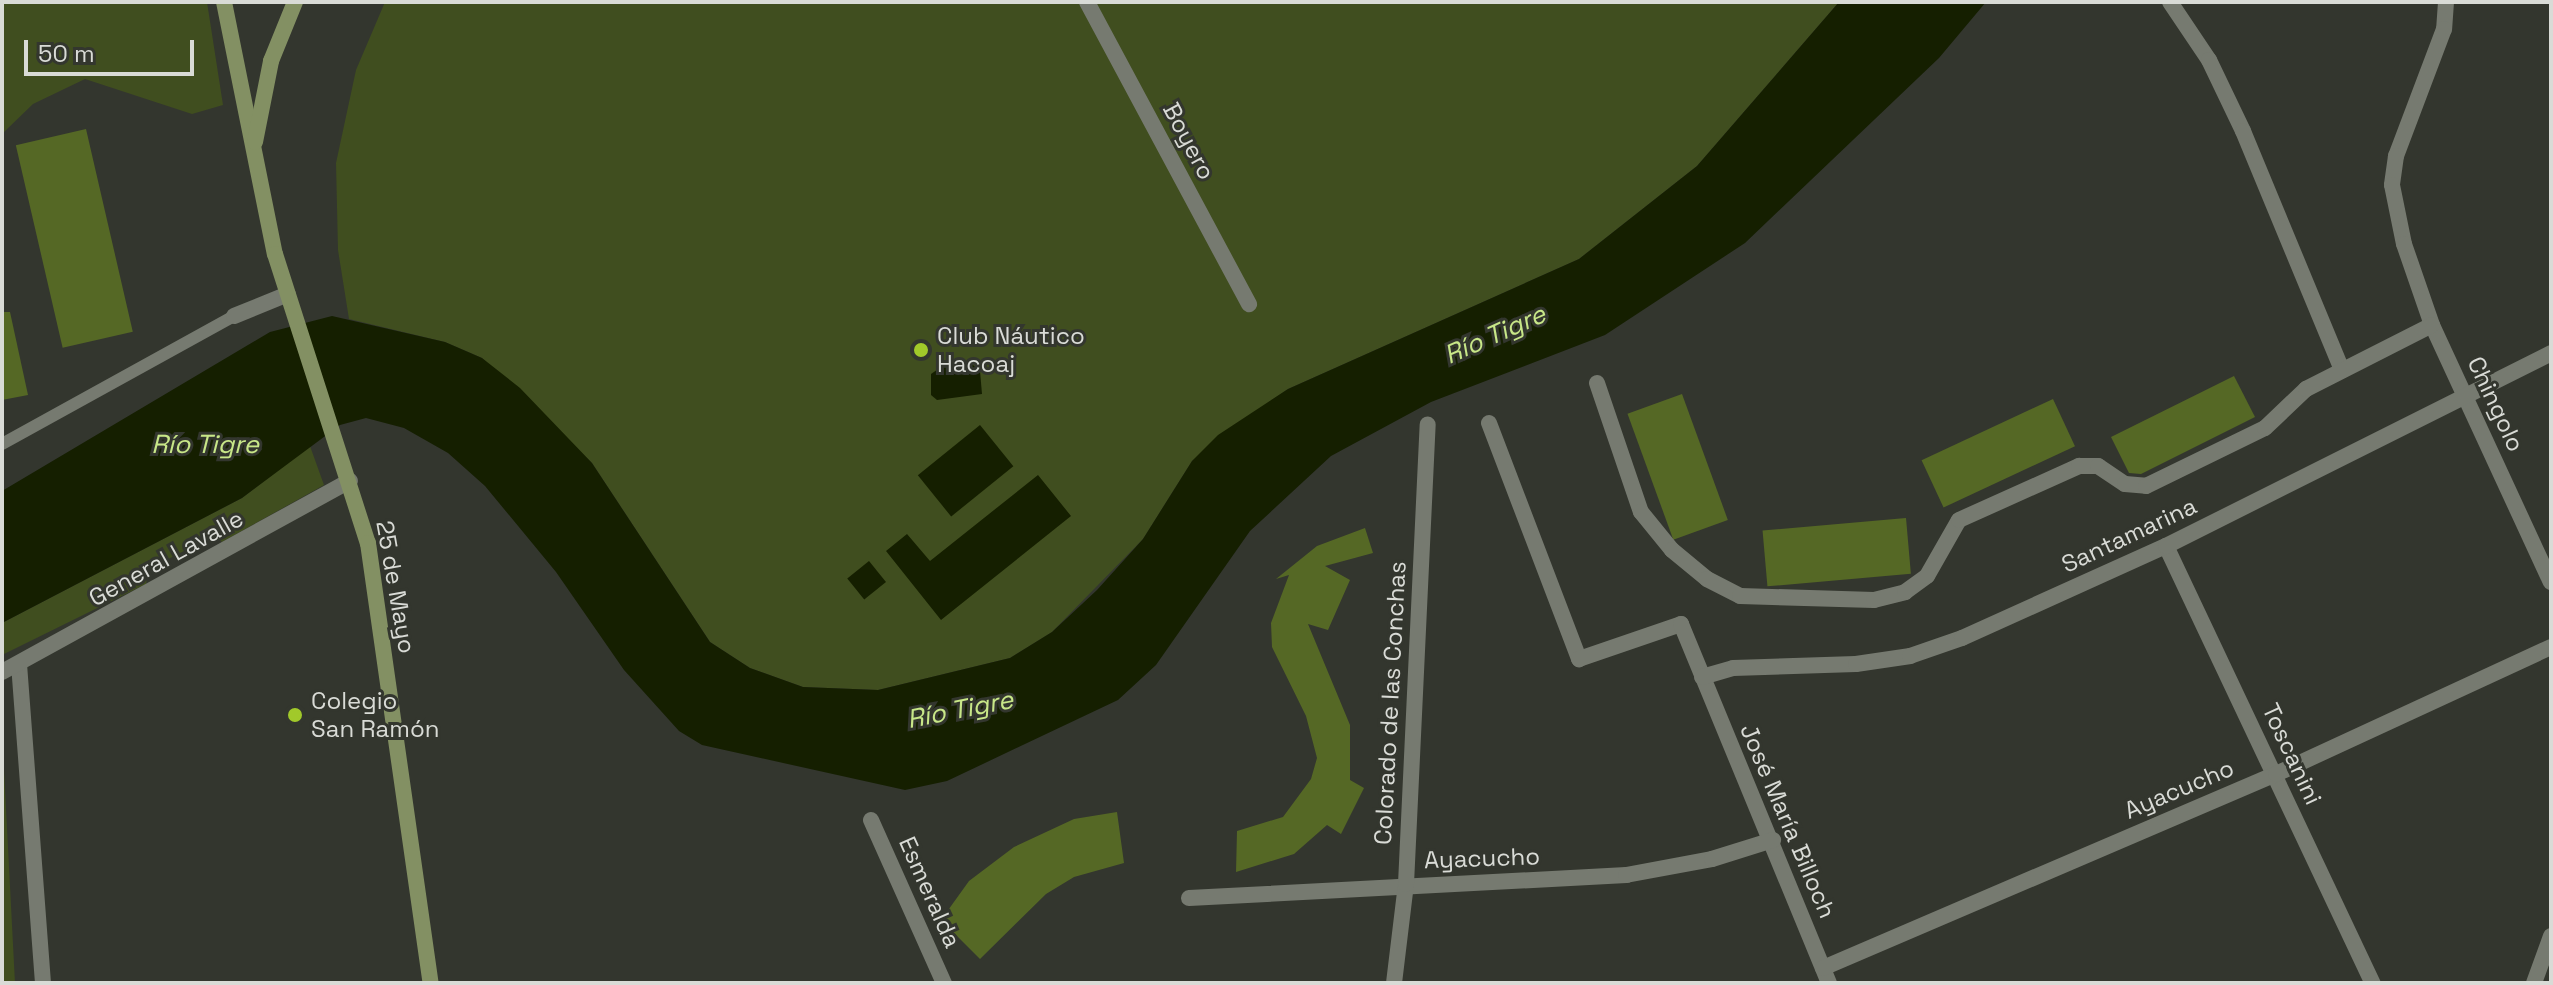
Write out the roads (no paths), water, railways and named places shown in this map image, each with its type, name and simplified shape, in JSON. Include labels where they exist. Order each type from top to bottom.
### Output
[{"type":"main road","name":"25 de Mayo","points":[[224,2],[253,155],[288,294],[368,543],[431,983]]},
{"type":"main road","points":[[253,155],[271,61],[295,2]]},
{"type":"street","name":"Boyero","points":[[1087,2],[1249,304]]},
{"type":"street","points":[[2170,2],[2209,60],[2243,131],[2342,370]]},
{"type":"street","name":"Chingolo","points":[[2446,2],[2442,37],[2396,156],[2392,185],[2404,244],[2432,325],[2551,582]]},
{"type":"street","points":[[234,316],[288,294]]},
{"type":"street","points":[[1597,383],[1641,512],[1672,550],[1707,579],[1740,596],[1874,600],[1905,592],[1927,576],[1959,520],[2079,466],[2098,466],[2125,484],[2146,486],[2265,428],[2306,389],[2432,325]]},
{"type":"street","name":"Santamarina","points":[[1702,677],[1733,668],[1856,664],[1910,656],[1962,638],[2166,546],[2468,398],[2551,353]]},
{"type":"street","name":"José María Billoch","points":[[1489,423],[1579,659],[1681,624],[1773,840],[1826,975]]},
{"type":"street","name":"Colorado de las Conchas","points":[[1394,983],[1406,884],[1428,425]]},
{"type":"street","name":"General Lavalle","points":[[2,672],[350,481]]},
{"type":"street","name":"Toscanini","points":[[2166,546],[2373,983]]},
{"type":"street","name":"Ayacucho","points":[[1826,975],[2551,647]]},
{"type":"street","points":[[19,664],[43,983]]},
{"type":"street","name":"Esmeralda","points":[[871,820],[944,983]]},
{"type":"street","name":"Ayacucho","points":[[1189,898],[1406,884],[1626,875],[1712,859],[1773,840]]},
{"type":"street","points":[[2534,983],[2551,936]]},
{"type":"lane","points":[[2,444],[234,316]]},
{"type":"water","name":"Río Tigre","points":[[1839,2],[1986,2],[1939,58],[1745,243],[1605,335],[1431,402],[1331,456],[1250,531],[1156,665],[1118,700],[947,781],[905,790],[702,745],[679,731],[624,670],[556,572],[485,486],[448,453],[404,428],[366,418],[340,425],[242,498],[2,623],[2,491],[270,332],[332,316],[445,342],[482,358],[520,388],[592,463],[710,642],[750,668],[803,687],[878,690],[1010,658],[1052,632],[1097,590],[1143,539],[1192,461],[1218,435],[1288,389],[1579,259],[1697,166]]},
{"type":"water","points":[[973,365],[980,371],[982,394],[937,400],[931,395],[931,374],[941,367]]},
{"type":"water","points":[[980,425],[1013,466],[951,517],[918,475]]},
{"type":"water","points":[[1038,475],[1071,516],[941,620],[886,551],[907,534],[930,561]]},
{"type":"water","points":[[869,561],[886,582],[864,600],[847,579]]},
{"type":"place","name":"Club Náutico Hacoaj","points":[[921,350]]},
{"type":"place","name":"Colegio San Ramón","points":[[295,715]]}]
